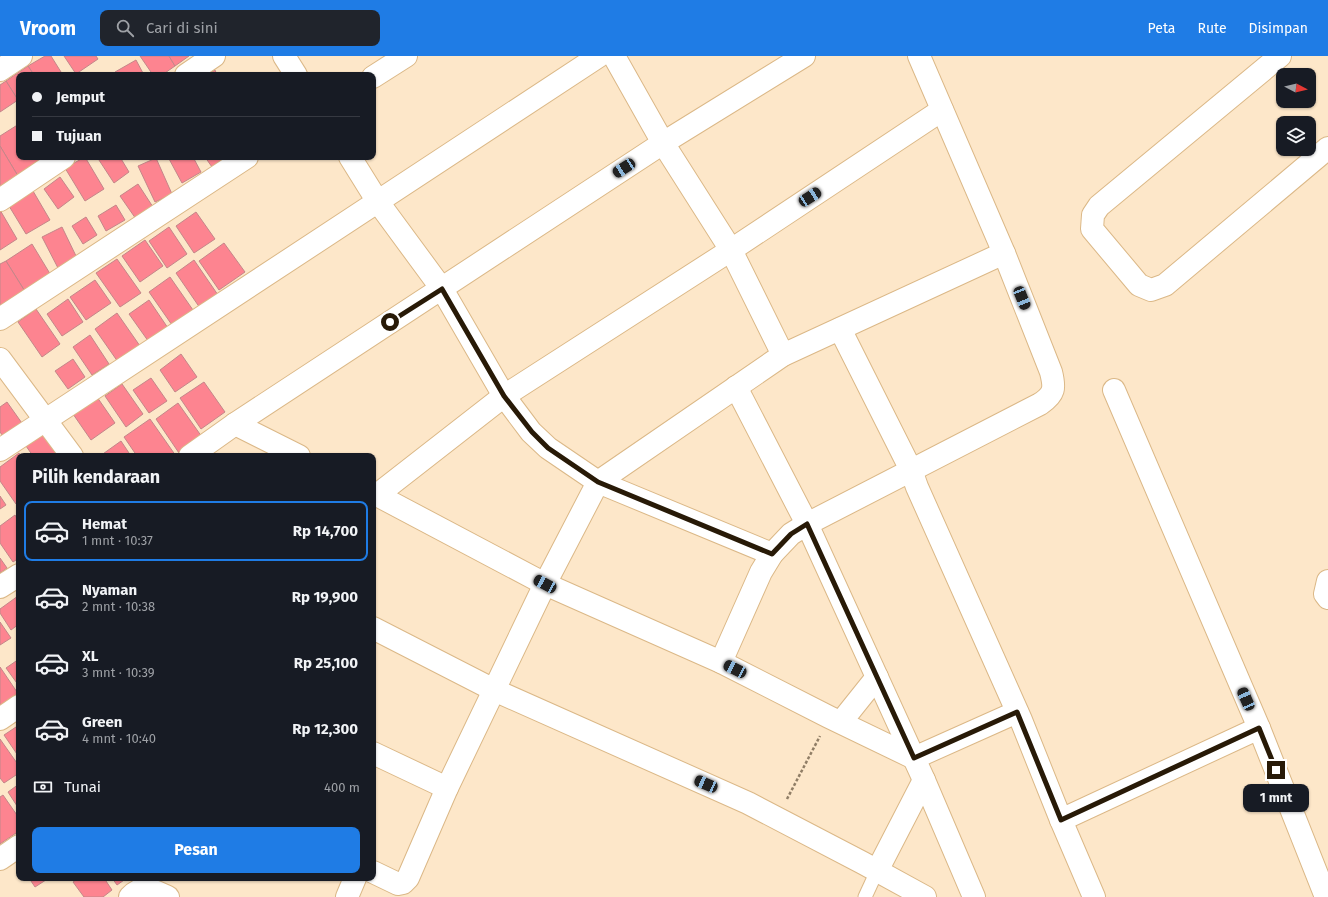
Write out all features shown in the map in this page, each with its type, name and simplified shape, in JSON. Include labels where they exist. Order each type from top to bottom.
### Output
[{"type":"street","points":[[0,70],[21,56]]},
{"type":"street","points":[[190,72],[214,56]]},
{"type":"street","points":[[284,56],[294,72]]},
{"type":"street","points":[[376,74],[406,56]]},
{"type":"street","points":[[0,450],[600,56]]},
{"type":"street","points":[[614,56],[663,143],[731,250],[783,355]]},
{"type":"street","points":[[198,453],[215,447],[235,424],[663,143],[804,56]]},
{"type":"street","points":[[721,662],[762,572],[772,554],[791,534],[807,524],[1040,404],[1051,395],[1054,389],[1054,382],[1051,372],[1004,254],[919,56]]},
{"type":"street","points":[[1280,56],[1099,206],[1093,215],[1092,229],[1139,285],[1151,290],[1164,285],[1328,148]]},
{"type":"street","points":[[376,493],[504,396],[731,250],[942,110]]},
{"type":"street","points":[[0,200],[60,160]]},
{"type":"street","points":[[0,319],[242,160]]},
{"type":"street","points":[[352,160],[378,202],[442,289],[504,396],[532,432],[548,448],[598,482],[772,554]]},
{"type":"street","points":[[376,873],[398,884],[406,881],[447,788],[545,584],[598,482],[783,355],[1004,254]]},
{"type":"street","points":[[840,329],[911,470],[917,487],[1017,712],[1094,897]]},
{"type":"street","points":[[0,359],[70,453]]},
{"type":"street","points":[[736,387],[807,524],[924,780],[974,897]]},
{"type":"street","points":[[1114,390],[1259,728],[1326,897]]},
{"type":"street","points":[[235,424],[293,453]]},
{"type":"street","points":[[376,495],[545,584],[721,662],[914,758],[1017,712]]},
{"type":"street","points":[[0,588],[16,577]]},
{"type":"street","points":[[1328,581],[1325,594],[1328,598]]},
{"type":"street","points":[[376,630],[494,690],[748,803],[925,897]]},
{"type":"street","points":[[835,720],[877,677]]},
{"type":"street","points":[[0,719],[16,708]]},
{"type":"street","points":[[1061,820],[1259,728]]},
{"type":"street","points":[[376,754],[447,788]]},
{"type":"street","points":[[877,871],[924,780]]},
{"type":"street","points":[[0,859],[16,848]]},
{"type":"street","points":[[347,897],[354,881]]},
{"type":"street","points":[[130,897],[135,892],[150,889],[168,897]]},
{"type":"lane","points":[[865,897],[877,871]]},
{"type":"path","points":[[777,818],[835,720]]},
{"type":"building","points":[[45,56],[51,56],[61,72],[32,72],[28,66]]},
{"type":"building","points":[[64,56],[96,56],[98,59],[79,72],[75,72]]},
{"type":"building","points":[[140,56],[169,56],[175,66],[166,72],[151,72]]},
{"type":"building","points":[[169,56],[189,56],[175,66]]},
{"type":"building","points":[[136,60],[142,72],[115,72]]},
{"type":"building","points":[[28,66],[32,72],[19,72]]},
{"type":"building","points":[[16,74],[16,97],[6,81]]},
{"type":"building","points":[[6,81],[16,97],[16,101],[0,112],[0,85]]},
{"type":"building","points":[[16,126],[16,160],[44,160],[18,176],[0,146],[0,136]]},
{"type":"building","points":[[0,146],[18,176],[0,187]]},
{"type":"building","points":[[80,160],[87,160],[104,189],[85,201],[65,168]]},
{"type":"building","points":[[99,160],[122,160],[129,172],[114,183]]},
{"type":"building","points":[[152,160],[157,160],[172,194],[155,202],[138,166]]},
{"type":"building","points":[[170,160],[195,160],[201,172],[182,183]]},
{"type":"building","points":[[207,160],[223,160],[212,167]]},
{"type":"building","points":[[60,177],[74,197],[58,209],[44,189]]},
{"type":"building","points":[[138,184],[153,207],[136,219],[120,196]]},
{"type":"building","points":[[33,191],[50,220],[26,234],[9,206]]},
{"type":"building","points":[[116,205],[125,220],[106,231],[98,216]]},
{"type":"building","points":[[0,210],[17,239],[0,250]]},
{"type":"building","points":[[196,212],[215,239],[194,253],[176,226]]},
{"type":"building","points":[[86,217],[97,235],[83,244],[72,226]]},
{"type":"building","points":[[62,227],[77,258],[58,268],[42,237]]},
{"type":"building","points":[[169,227],[187,254],[167,268],[149,241]]},
{"type":"building","points":[[145,240],[163,266],[140,282],[122,256]]},
{"type":"building","points":[[224,243],[245,272],[219,290],[199,261]]},
{"type":"building","points":[[32,244],[52,277],[26,293],[6,261]]},
{"type":"building","points":[[117,259],[141,293],[120,307],[96,273]]},
{"type":"building","points":[[194,260],[218,295],[200,308],[176,273]]},
{"type":"building","points":[[6,261],[26,293],[2,308],[0,304],[0,264]]},
{"type":"building","points":[[170,277],[193,310],[172,325],[149,292]]},
{"type":"building","points":[[95,280],[111,303],[86,320],[70,297]]},
{"type":"building","points":[[68,299],[83,322],[62,336],[47,314]]},
{"type":"building","points":[[149,300],[170,331],[151,345],[129,314]]},
{"type":"building","points":[[36,309],[60,344],[42,357],[18,322]]},
{"type":"building","points":[[117,313],[140,346],[118,362],[95,329]]},
{"type":"building","points":[[90,335],[109,364],[92,375],[73,347]]},
{"type":"building","points":[[181,354],[197,377],[175,392],[160,370]]},
{"type":"building","points":[[73,359],[85,377],[68,389],[55,371]]},
{"type":"building","points":[[151,378],[167,401],[149,413],[133,390]]},
{"type":"building","points":[[204,382],[225,412],[201,429],[180,398]]},
{"type":"building","points":[[122,384],[143,414],[126,427],[105,396]]},
{"type":"building","points":[[97,397],[115,423],[91,440],[73,414]]},
{"type":"building","points":[[7,402],[24,426],[5,439],[0,432],[0,407]]},
{"type":"building","points":[[178,403],[202,437],[179,453],[156,419]]},
{"type":"building","points":[[150,419],[174,453],[135,453],[124,437]]},
{"type":"building","points":[[45,433],[58,453],[31,453],[26,446]]},
{"type":"building","points":[[121,441],[129,453],[104,453]]},
{"type":"building","points":[[16,455],[16,504],[0,481],[0,467]]},
{"type":"building","points":[[0,496],[6,505],[0,509]]},
{"type":"building","points":[[15,515],[16,560],[13,562],[0,543],[0,526]]},
{"type":"building","points":[[0,558],[7,568],[0,573]]},
{"type":"building","points":[[16,597],[16,626],[11,630],[0,613],[0,609]]},
{"type":"building","points":[[0,622],[11,638],[0,645]]},
{"type":"building","points":[[16,661],[16,682],[6,668]]},
{"type":"building","points":[[0,667],[16,691],[16,699],[0,710]]},
{"type":"building","points":[[16,727],[16,753],[4,735]]},
{"type":"building","points":[[0,739],[16,762],[16,775],[4,783],[0,778]]},
{"type":"building","points":[[16,786],[16,804],[8,792]]},
{"type":"building","points":[[3,795],[16,814],[16,833],[0,844],[0,797]]},
{"type":"building","points":[[31,881],[44,881],[35,887]]},
{"type":"building","points":[[106,881],[112,890],[103,897],[84,897],[73,882]]},
{"type":"building","points":[[114,881],[123,881],[117,885]]},
{"type":"route","points":[[390,322],[442,289],[504,396],[532,432],[558,456],[598,482],[772,554],[791,534],[807,524],[914,758],[1017,712],[1061,820],[1259,728],[1276,770]]}]
